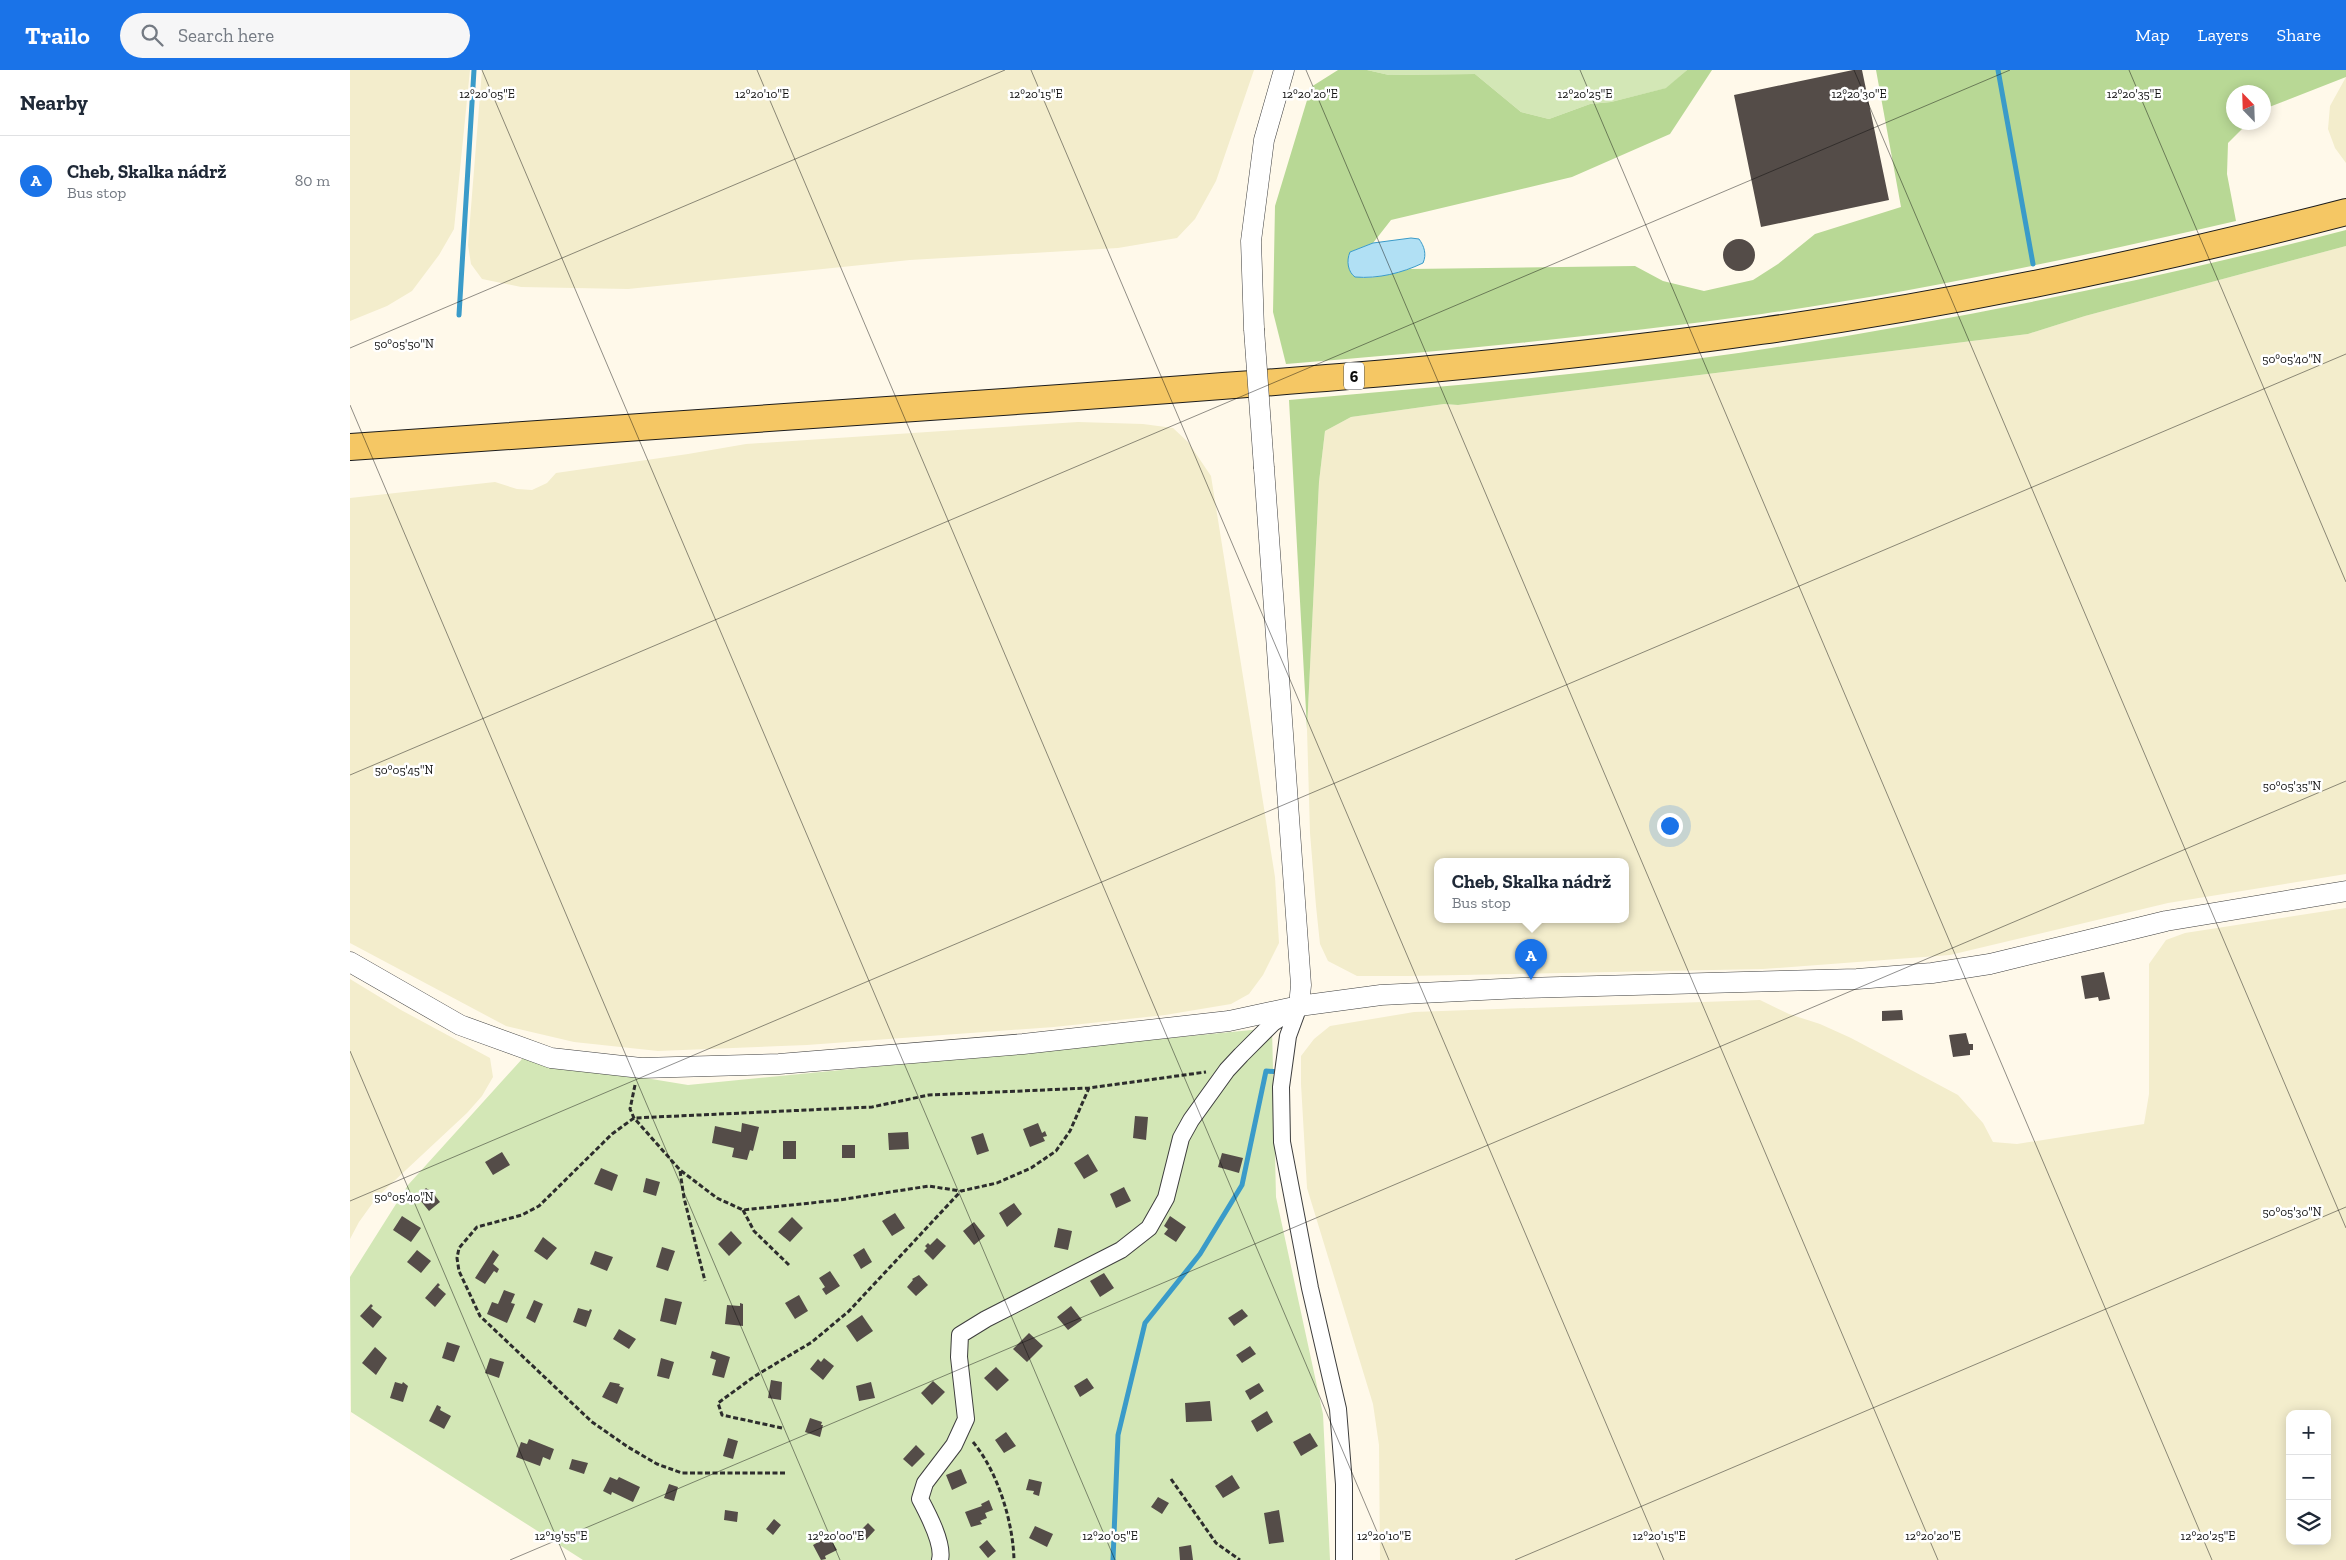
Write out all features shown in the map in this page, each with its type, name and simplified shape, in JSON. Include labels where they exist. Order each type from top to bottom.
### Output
[{"type":"main road","name":"6","points":[[350,447],[1288,382],[1630,349],[1786,328],[1922,306],[2044,282],[2241,238],[2346,212]]},
{"type":"street","points":[[1284,70],[1264,140],[1251,241],[1254,329],[1301,985],[1299,1006],[1288,1036],[1280,1087],[1282,1142],[1310,1288],[1338,1409],[1344,1484],[1344,1560]]},
{"type":"street","points":[[350,962],[460,1025],[550,1058],[641,1068],[779,1064],[1023,1044],[1229,1021],[1299,1006],[1390,995],[1521,988],[1856,979],[1932,973],[1990,964],[2166,921],[2346,891]]},
{"type":"street","points":[[940,1560],[941,1555],[934,1529],[920,1499],[925,1483],[954,1444],[966,1419],[959,1357],[960,1335],[986,1319],[1122,1250],[1149,1228],[1166,1198],[1181,1138],[1191,1120],[1226,1070],[1274,1023],[1299,1006]]},
{"type":"path","points":[[641,1068],[630,1109],[634,1118],[680,1170],[717,1198],[743,1210],[839,1200],[929,1186],[961,1191],[997,1183],[1030,1168],[1056,1151],[1070,1131],[1089,1088]]},
{"type":"path","points":[[785,1473],[682,1474],[658,1464],[628,1447],[592,1422],[480,1316],[459,1272],[457,1258],[459,1248],[477,1227],[522,1215],[539,1206],[612,1134],[634,1118],[872,1107],[930,1096],[1089,1088],[1226,1070]]},
{"type":"path","points":[[680,1170],[684,1198],[705,1281]]},
{"type":"path","points":[[782,1428],[722,1415],[718,1402],[754,1376],[812,1342],[849,1311],[961,1191]]},
{"type":"path","points":[[743,1210],[754,1231],[790,1266]]},
{"type":"path","points":[[962,1428],[979,1448],[996,1481],[1009,1516],[1014,1560]]},
{"type":"path","points":[[1171,1479],[1216,1543],[1240,1560]]},
{"type":"shaded area","points":[[350,70],[470,70],[454,229],[439,255],[412,291],[387,306],[350,321]]},
{"type":"shaded area","points":[[482,70],[1254,70],[1216,181],[1195,219],[1177,238],[1118,248],[910,260],[628,289],[521,287],[482,279],[471,264],[468,245]]},
{"type":"shaded area","points":[[2346,77],[2346,163],[2335,148],[2328,129],[2330,106]]},
{"type":"shaded area","points":[[2346,246],[2346,874],[2168,903],[1950,955],[1763,969],[1408,976],[1357,976],[1328,961],[1320,944],[1316,906],[1310,833],[1307,729],[1319,482],[1325,431],[1351,417],[1444,404],[1458,405],[2028,334],[2085,316]]},
{"type":"shaded area","points":[[1078,422],[1143,424],[1173,428],[1188,442],[1211,476],[1275,877],[1279,943],[1263,975],[1249,994],[1231,1004],[1165,1015],[1054,1027],[807,1045],[658,1051],[574,1042],[506,1026],[350,943],[350,498],[495,482],[517,489],[532,490],[547,483],[556,473],[746,444]]},
{"type":"shaded area","points":[[2346,908],[2346,1560],[1380,1560],[1379,1445],[1373,1404],[1307,1188],[1301,1056],[1314,1039],[1330,1026],[1414,1012],[1760,1000],[1789,1014],[1820,1024],[1851,1038],[1958,1095],[1983,1123],[1993,1142],[2017,1144],[2144,1124],[2149,1094],[2149,964],[2166,940],[2185,933]]},
{"type":"shaded area","points":[[350,979],[401,1010],[490,1058],[493,1077],[482,1096],[467,1113],[377,1197],[359,1222],[350,1239]]},
{"type":"green space","points":[[1338,70],[1367,70],[1389,75],[1475,74],[1521,112],[1549,119],[1590,104],[1611,102],[1666,88],[1687,70],[1712,70],[1670,134],[1572,177],[1391,220],[1373,243],[1350,252],[1348,261],[1350,271],[1362,278],[1377,277],[1410,269],[1635,266],[1663,281],[1704,291],[1753,280],[1778,264],[1815,234],[1901,207],[1876,70],[2346,70],[2346,77],[2271,106],[2271,85],[2226,85],[2226,130],[2241,130],[2228,143],[2227,174],[2236,221],[2000,272],[1822,305],[1643,329],[1405,354],[1286,364],[1273,312],[1275,206],[1311,87]]},
{"type":"green space","points":[[1367,70],[1687,70],[1667,88],[1611,102],[1590,104],[1549,119],[1521,112],[1475,74],[1389,75]]},
{"type":"green space","points":[[2346,230],[2346,246],[2085,316],[2028,334],[1458,405],[1444,404],[1351,417],[1325,431],[1319,482],[1307,729],[1289,400],[1591,372],[1771,348],[1916,324],[2060,296],[2203,265]]},
{"type":"green space","points":[[1272,1028],[1276,1197],[1323,1414],[1330,1560],[583,1560],[351,1412],[350,1277],[408,1185],[523,1058],[688,1085]]},
{"type":"water","points":[[1411,238],[1419,239],[1422,244],[1425,253],[1423,263],[1407,270],[1381,276],[1355,277],[1349,269],[1350,252],[1373,243]]},
{"type":"building","points":[[1853,70],[1862,70],[1889,200],[1761,227],[1734,95]]},
{"type":"building","points":[[1739,239],[1745,240],[1750,244],[1754,249],[1754,261],[1750,266],[1745,270],[1739,271],[1733,270],[1728,266],[1724,261],[1723,255],[1724,249],[1728,244],[1733,240]]},
{"type":"building","points":[[2104,972],[2110,999],[2099,1001],[2098,997],[2085,999],[2081,976]]},
{"type":"building","points":[[1902,1010],[1903,1020],[1882,1021],[1882,1011]]},
{"type":"building","points":[[1966,1033],[1969,1044],[1973,1044],[1973,1050],[1970,1050],[1970,1055],[1953,1057],[1949,1035]]},
{"type":"building","points":[[1135,1116],[1148,1117],[1146,1140],[1133,1138]]},
{"type":"building","points":[[742,1123],[759,1127],[753,1151],[750,1150],[747,1160],[732,1157],[734,1148],[712,1143],[715,1126],[741,1132]]},
{"type":"building","points":[[1038,1123],[1042,1133],[1045,1131],[1047,1136],[1043,1137],[1045,1141],[1030,1147],[1023,1129]]},
{"type":"building","points":[[908,1132],[909,1149],[889,1150],[888,1133]]},
{"type":"building","points":[[983,1133],[989,1151],[977,1155],[971,1137]]},
{"type":"building","points":[[783,1141],[796,1141],[796,1159],[783,1159]]},
{"type":"building","points":[[842,1145],[855,1145],[855,1158],[842,1158]]},
{"type":"building","points":[[502,1152],[510,1165],[493,1175],[485,1162]]},
{"type":"building","points":[[1222,1153],[1243,1158],[1239,1173],[1218,1167]]},
{"type":"building","points":[[1088,1154],[1098,1171],[1084,1179],[1074,1163]]},
{"type":"building","points":[[601,1168],[618,1175],[612,1191],[594,1184]]},
{"type":"building","points":[[646,1178],[660,1182],[656,1196],[643,1192]]},
{"type":"building","points":[[1124,1187],[1131,1201],[1116,1208],[1110,1194]]},
{"type":"building","points":[[426,1188],[433,1191],[440,1202],[429,1211],[420,1200],[424,1196],[421,1193]]},
{"type":"building","points":[[1014,1203],[1022,1214],[1007,1227],[999,1213]]},
{"type":"building","points":[[895,1213],[905,1228],[892,1236],[882,1221]]},
{"type":"building","points":[[402,1216],[421,1228],[411,1242],[393,1230]]},
{"type":"building","points":[[1170,1216],[1186,1227],[1176,1242],[1164,1234],[1168,1229],[1164,1226]]},
{"type":"building","points":[[792,1217],[803,1228],[790,1242],[778,1232]]},
{"type":"building","points":[[974,1222],[985,1236],[974,1245],[963,1231]]},
{"type":"building","points":[[1058,1228],[1072,1231],[1068,1250],[1054,1247]]},
{"type":"building","points":[[731,1231],[742,1243],[729,1256],[718,1244]]},
{"type":"building","points":[[543,1237],[557,1248],[547,1260],[534,1251]]},
{"type":"building","points":[[937,1238],[946,1246],[933,1260],[924,1251],[928,1243],[930,1245]]},
{"type":"building","points":[[662,1247],[675,1251],[668,1271],[656,1267]]},
{"type":"building","points":[[864,1248],[872,1262],[861,1269],[853,1255]]},
{"type":"building","points":[[417,1250],[431,1261],[421,1273],[407,1262]]},
{"type":"building","points":[[493,1250],[499,1255],[493,1264],[499,1269],[497,1273],[494,1271],[485,1284],[475,1278]]},
{"type":"building","points":[[595,1251],[613,1257],[607,1271],[590,1264]]},
{"type":"building","points":[[830,1271],[840,1286],[826,1295],[822,1289],[825,1287],[819,1278]]},
{"type":"building","points":[[1104,1273],[1114,1288],[1100,1297],[1090,1281]]},
{"type":"building","points":[[919,1275],[928,1285],[916,1296],[907,1287],[912,1279]]},
{"type":"building","points":[[438,1283],[440,1285],[438,1287],[446,1294],[435,1307],[425,1298]]},
{"type":"building","points":[[504,1290],[515,1294],[511,1303],[515,1304],[507,1323],[487,1314],[492,1302],[498,1304]]},
{"type":"building","points":[[799,1295],[808,1311],[795,1319],[785,1303]]},
{"type":"building","points":[[665,1298],[682,1302],[676,1325],[660,1321]]},
{"type":"building","points":[[534,1300],[543,1304],[535,1323],[526,1318]]},
{"type":"building","points":[[740,1303],[743,1304],[743,1326],[725,1324],[727,1305],[740,1306]]},
{"type":"building","points":[[371,1304],[373,1306],[371,1308],[382,1317],[373,1328],[360,1316]]},
{"type":"building","points":[[1071,1306],[1082,1320],[1068,1330],[1057,1317]]},
{"type":"building","points":[[578,1308],[592,1310],[586,1327],[573,1322]]},
{"type":"building","points":[[1242,1309],[1248,1316],[1234,1326],[1228,1318]]},
{"type":"building","points":[[862,1315],[873,1331],[857,1342],[846,1326]]},
{"type":"building","points":[[619,1329],[636,1339],[629,1349],[613,1339]]},
{"type":"building","points":[[1029,1333],[1043,1346],[1027,1362],[1013,1349]]},
{"type":"building","points":[[447,1342],[460,1346],[454,1362],[442,1358]]},
{"type":"building","points":[[1250,1346],[1256,1354],[1242,1363],[1236,1355]]},
{"type":"building","points":[[375,1347],[387,1358],[376,1375],[362,1363]]},
{"type":"building","points":[[712,1351],[730,1357],[724,1378],[712,1375],[716,1360],[710,1358]]},
{"type":"building","points":[[490,1358],[504,1362],[499,1378],[485,1373]]},
{"type":"building","points":[[661,1358],[674,1362],[669,1379],[657,1376]]},
{"type":"building","points":[[824,1358],[834,1366],[823,1380],[810,1369],[818,1359],[821,1362]]},
{"type":"building","points":[[996,1367],[1009,1380],[997,1391],[984,1378]]},
{"type":"building","points":[[1087,1378],[1094,1388],[1080,1397],[1074,1386]]},
{"type":"building","points":[[771,1380],[782,1382],[781,1400],[768,1398]]},
{"type":"building","points":[[933,1381],[945,1392],[932,1405],[921,1393]]},
{"type":"building","points":[[395,1382],[402,1384],[403,1382],[408,1386],[403,1402],[390,1398]]},
{"type":"building","points":[[610,1382],[620,1384],[619,1386],[624,1388],[617,1404],[602,1397]]},
{"type":"building","points":[[871,1382],[875,1398],[859,1401],[856,1386]]},
{"type":"building","points":[[1259,1383],[1264,1391],[1250,1400],[1245,1391]]},
{"type":"building","points":[[1210,1401],[1212,1421],[1186,1422],[1185,1403]]},
{"type":"building","points":[[437,1405],[441,1407],[440,1410],[451,1416],[444,1429],[429,1421]]},
{"type":"building","points":[[1267,1411],[1273,1422],[1257,1432],[1251,1421]]},
{"type":"building","points":[[810,1418],[822,1422],[820,1437],[805,1432]]},
{"type":"building","points":[[1006,1432],[1016,1446],[1004,1453],[995,1440]]},
{"type":"building","points":[[1310,1433],[1318,1446],[1301,1456],[1293,1442]]},
{"type":"building","points":[[728,1438],[738,1441],[733,1459],[723,1456]]},
{"type":"building","points":[[529,1439],[554,1449],[550,1460],[543,1457],[540,1466],[516,1457],[521,1442],[527,1444]]},
{"type":"building","points":[[916,1445],[925,1454],[912,1467],[903,1459]]},
{"type":"building","points":[[572,1459],[588,1463],[584,1474],[569,1469]]},
{"type":"building","points":[[961,1469],[967,1483],[952,1490],[946,1475]]},
{"type":"building","points":[[1232,1475],[1240,1488],[1223,1498],[1215,1486]]},
{"type":"building","points":[[610,1477],[617,1480],[619,1477],[640,1487],[633,1502],[612,1492],[611,1495],[603,1491]]},
{"type":"building","points":[[1029,1479],[1042,1482],[1039,1496],[1033,1494],[1034,1491],[1026,1490]]},
{"type":"building","points":[[669,1484],[678,1487],[674,1501],[664,1498]]},
{"type":"building","points":[[1158,1497],[1169,1503],[1162,1514],[1151,1507]]},
{"type":"building","points":[[989,1500],[993,1510],[985,1513],[987,1518],[980,1521],[982,1524],[971,1527],[965,1512],[982,1506],[981,1504]]},
{"type":"building","points":[[725,1510],[738,1512],[737,1522],[724,1520]]},
{"type":"building","points":[[1279,1510],[1284,1542],[1269,1544],[1264,1513]]},
{"type":"building","points":[[774,1519],[781,1525],[773,1535],[766,1529]]},
{"type":"building","points":[[868,1523],[875,1530],[864,1542],[856,1535]]},
{"type":"building","points":[[1035,1526],[1053,1534],[1047,1547],[1029,1538]]},
{"type":"building","points":[[829,1536],[837,1550],[825,1556],[826,1559],[821,1560],[813,1545]]},
{"type":"building","points":[[987,1540],[996,1551],[988,1558],[979,1547]]},
{"type":"building","points":[[1191,1545],[1193,1560],[1180,1560],[1179,1547]]},
{"type":"waterway","points":[[459,315],[474,70]]},
{"type":"waterway","points":[[1998,70],[2033,264]]},
{"type":"waterway","points":[[1113,1560],[1118,1435],[1145,1323],[1200,1254],[1242,1185],[1266,1071],[1280,1072]]},
{"type":"place","name":"Cheb, Skalka nádrž","points":[[1531,980]]}]
